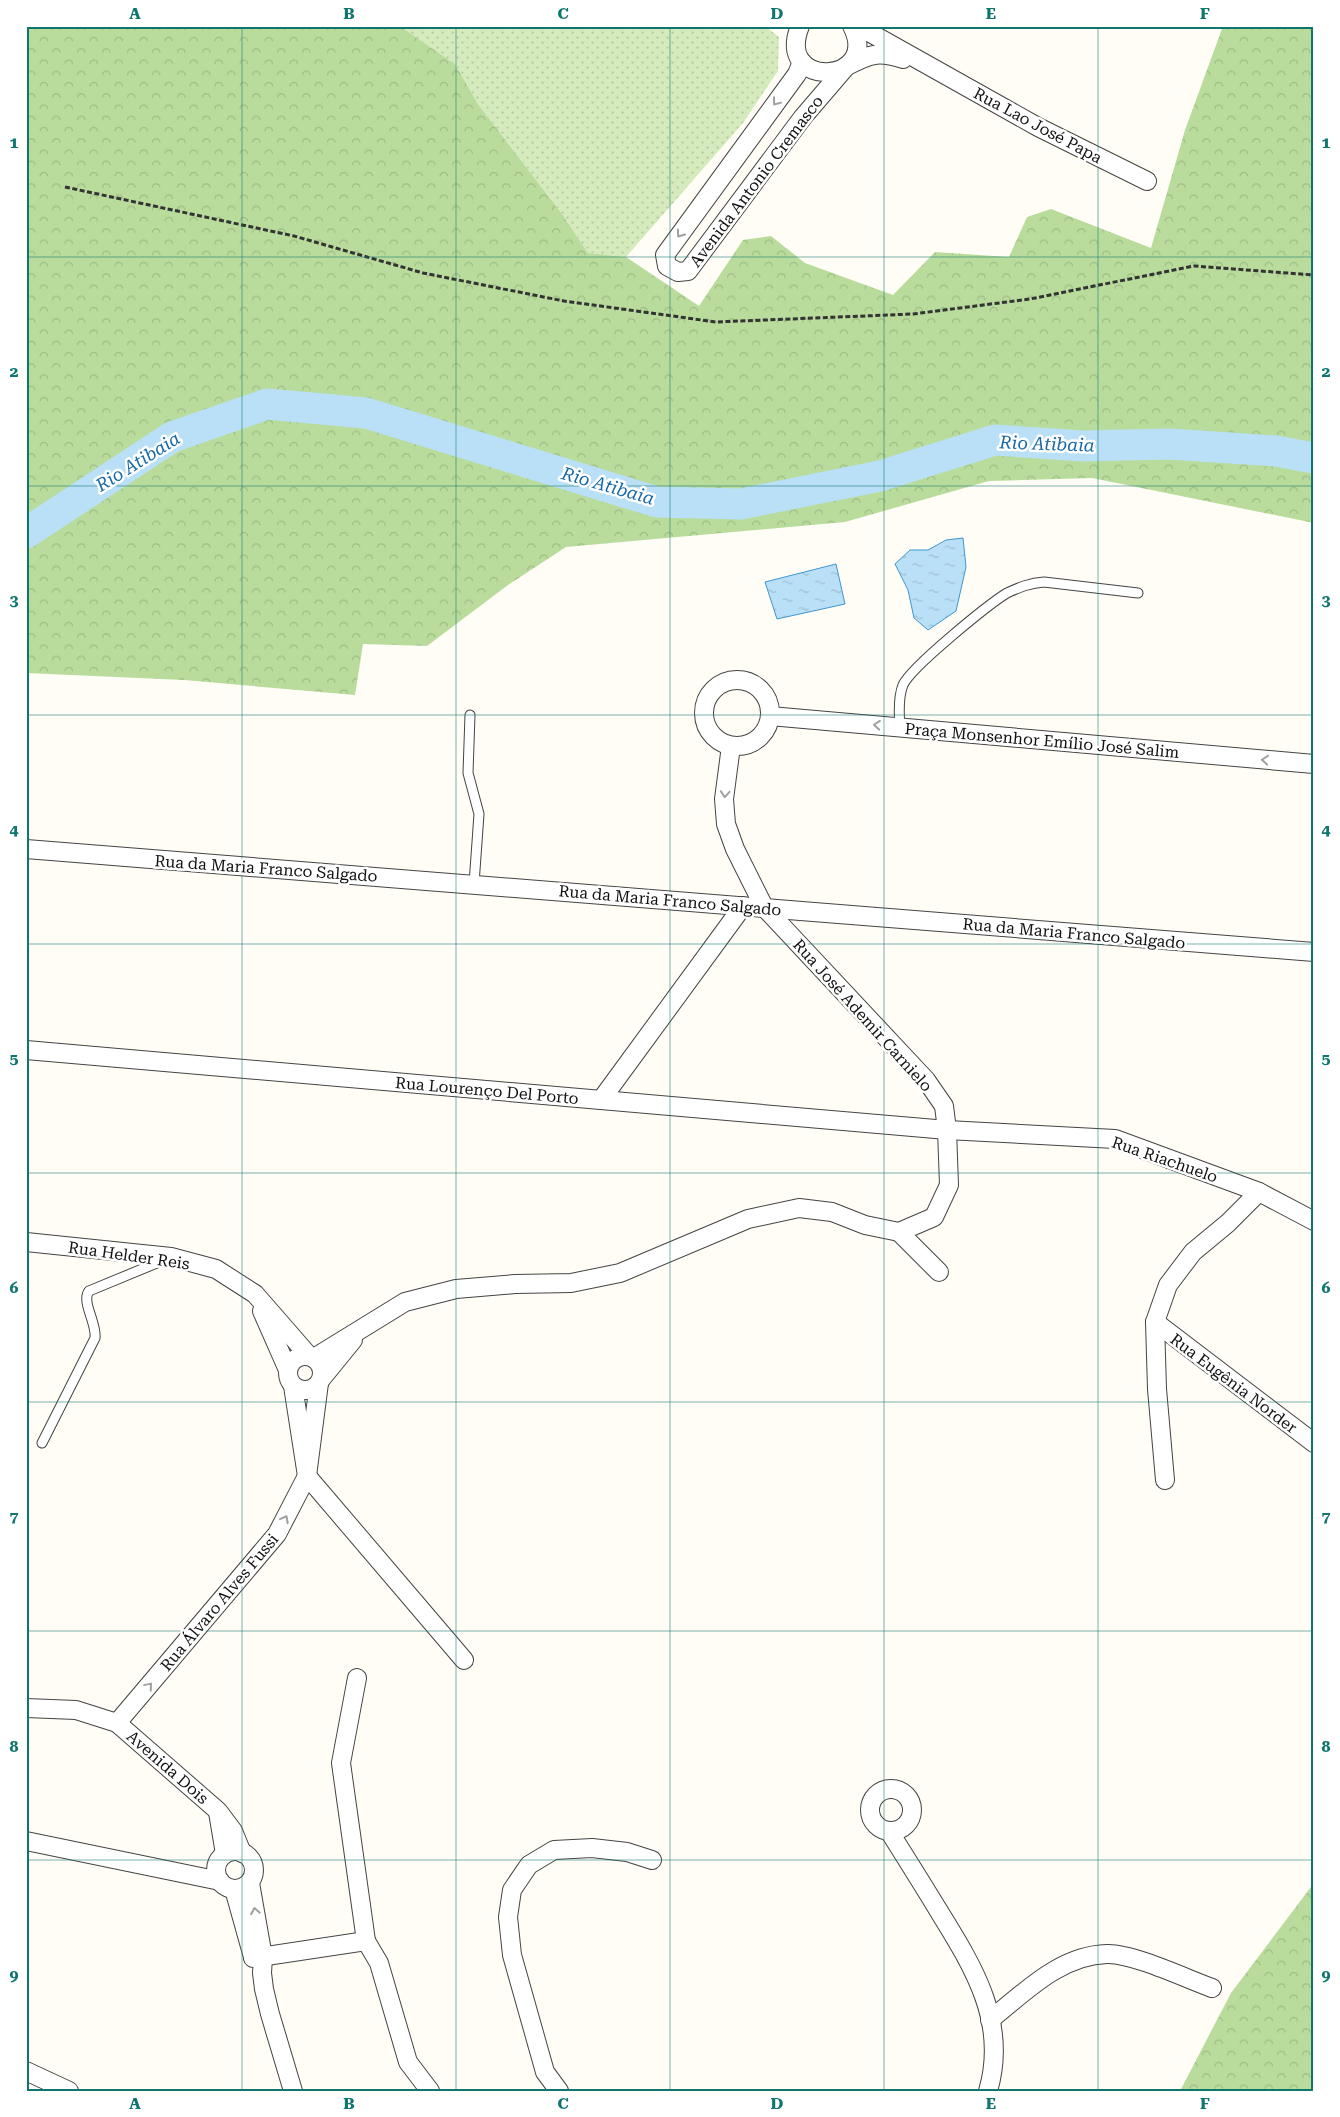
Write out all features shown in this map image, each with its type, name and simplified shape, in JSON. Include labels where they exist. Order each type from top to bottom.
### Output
[{"type":"street","points":[[794,30],[796,50],[802,62],[811,70],[822,73],[834,73],[846,67],[856,52],[856,35],[852,26]]},
{"type":"street","name":"Rua Lao José Papa","points":[[858,26],[1038,127],[1147,181]]},
{"type":"street","name":"Rua Lao José Papa","points":[[846,67],[870,54],[882,54],[930,68]]},
{"type":"street","name":"Avenida Antonio Cremasco","points":[[802,62],[797,74],[665,255],[667,266],[678,272],[688,271],[803,117],[846,67]]},
{"type":"street","points":[[735,680],[746,681],[756,686],[764,694],[770,716],[762,734],[754,741],[744,745],[731,746],[715,737],[708,729],[704,709],[714,689],[724,683],[735,680]]},
{"type":"street","name":"Praça Monsenhor Emílio José Salim","points":[[770,716],[1314,764]]},
{"type":"street","name":"Rua José Ademir Carnielo","points":[[731,746],[724,798],[726,824],[764,907],[926,1080],[944,1106],[947,1130]]},
{"type":"street","name":"Rua da Maria Franco Salgado","points":[[26,849],[1314,952]]},
{"type":"street","points":[[601,1100],[743,906]]},
{"type":"street","name":"Rua Lourenço Del Porto","points":[[26,1050],[947,1130]]},
{"type":"street","points":[[899,1232],[934,1217],[949,1185],[947,1130]]},
{"type":"street","name":"Rua Riachuelo","points":[[947,1130],[1115,1139],[1259,1192],[1314,1221]]},
{"type":"street","points":[[1165,1480],[1157,1389],[1155,1322],[1168,1285],[1193,1252],[1228,1223],[1259,1192]]},
{"type":"street","points":[[291,1378],[293,1360],[304,1356],[312,1357],[405,1302],[456,1289],[515,1284],[571,1283],[620,1273],[748,1219],[799,1208],[832,1212],[865,1225],[899,1232],[939,1272]]},
{"type":"street","name":"Rua Helder Reis","points":[[26,1242],[171,1258],[216,1269],[255,1294],[312,1357]]},
{"type":"street","points":[[255,1294],[291,1378],[308,1476],[464,1660]]},
{"type":"street","name":"Rua Eugênia Norder","points":[[1155,1322],[1314,1443]]},
{"type":"street","points":[[291,1378],[304,1390],[310,1390],[362,1329]]},
{"type":"street","points":[[312,1357],[321,1367],[320,1380]]},
{"type":"street","name":"Rua Álvaro Alves Fussi","points":[[117,1723],[277,1534],[308,1476],[320,1380]]},
{"type":"street","points":[[357,1678],[341,1763],[366,1941],[379,1963],[408,2062],[430,2091]]},
{"type":"street","points":[[26,1708],[76,1710],[117,1723]]},
{"type":"street","name":"Avenida Dois","points":[[117,1723],[218,1811],[233,1831],[231,1871],[259,1963],[270,2014],[293,2091]]},
{"type":"street","points":[[889,1831],[964,1952],[985,1994],[995,2040],[988,2091]]},
{"type":"street","points":[[26,1841],[182,1873],[231,1871]]},
{"type":"street","points":[[559,2091],[545,2072],[512,1956],[508,1917],[512,1890],[529,1865],[554,1850],[592,1848],[627,1852],[652,1860]]},
{"type":"street","points":[[259,1963],[366,1941]]},
{"type":"street","points":[[990,2020],[1046,1975],[1077,1960],[1108,1953],[1133,1958],[1212,1988]]},
{"type":"street","points":[[26,2071],[69,2091]]},
{"type":"street","points":[[26,2085],[46,2081]]},
{"type":"lane","points":[[900,728],[899,709],[903,685],[932,653],[1006,594],[1028,583],[1044,582],[1138,592]]},
{"type":"lane","points":[[470,715],[468,773],[479,814],[474,884]]},
{"type":"lane","points":[[42,1443],[95,1338],[94,1323],[86,1300],[89,1291],[171,1258]]},
{"type":"green space","points":[[26,26],[400,26],[455,64],[478,104],[562,214],[588,253],[626,257],[699,306],[743,240],[771,236],[805,263],[893,295],[935,252],[1009,257],[1027,217],[1051,209],[1151,248],[1185,130],[1223,26],[1314,26],[1314,523],[1092,478],[989,481],[845,522],[566,547],[508,585],[427,646],[363,644],[355,695],[184,680],[26,673]]},
{"type":"green space","points":[[400,26],[765,26],[779,37],[778,71],[743,123],[626,257],[588,253],[562,214],[478,104],[455,64]]},
{"type":"green space","points":[[1314,1883],[1314,2091],[1180,2091],[1231,1993]]},
{"type":"water","points":[[963,538],[966,567],[956,611],[928,630],[914,618],[908,590],[895,564],[910,550],[928,550],[946,540]]},
{"type":"water","points":[[836,564],[845,604],[777,619],[765,582]]},
{"type":"waterway","name":"Rio Atibaia","points":[[26,533],[172,437],[267,404],[366,413],[657,502],[741,504],[880,476],[995,440],[1083,446],[1169,444],[1276,451],[1314,458]]}]
